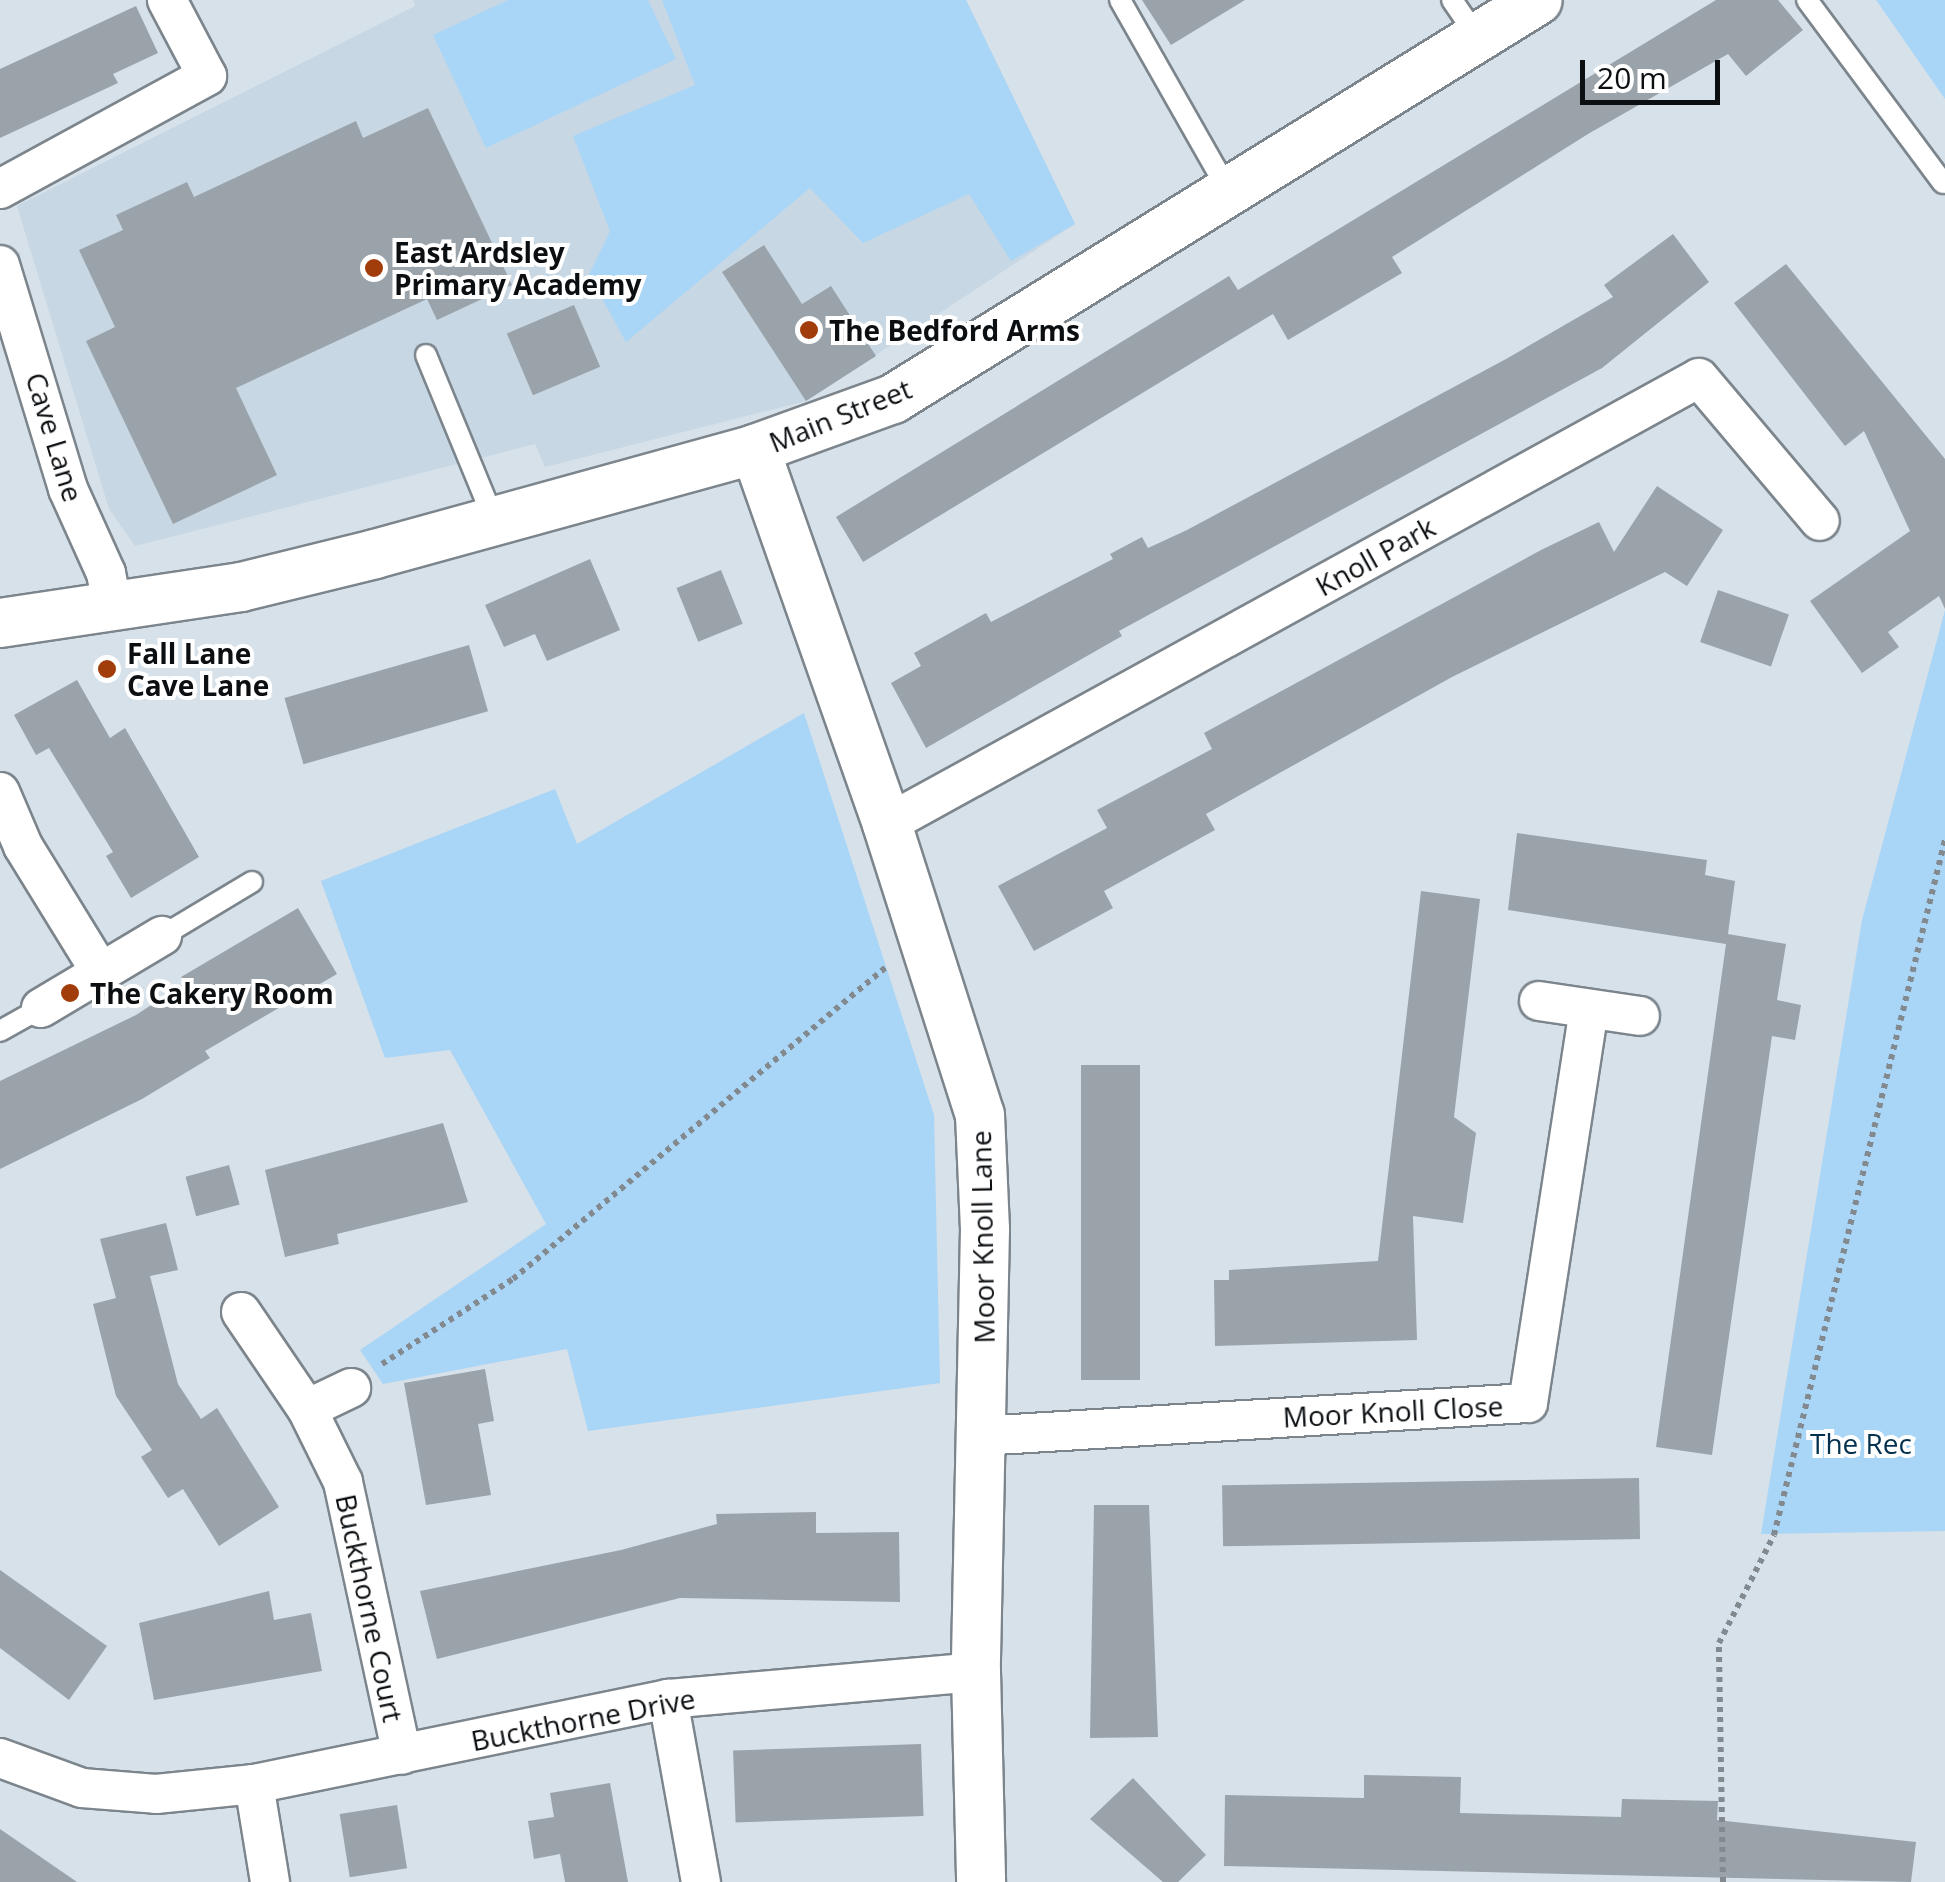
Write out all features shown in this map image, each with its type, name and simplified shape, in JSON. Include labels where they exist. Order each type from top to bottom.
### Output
[{"type":"street","points":[[0,189],[207,76],[167,0]]},
{"type":"street","name":"Main Street","points":[[0,623],[241,586],[755,449],[893,399],[1230,194],[1465,19],[1538,0]]},
{"type":"street","name":"Cave Lane","points":[[0,265],[68,489],[106,573],[113,608]]},
{"type":"street","name":"Knoll Park","points":[[887,824],[1699,378],[1820,520]]},
{"type":"street","name":"Moor Knoll Lane","points":[[755,449],[887,824],[980,1115],[976,1672],[980,1882]]},
{"type":"street","points":[[0,792],[22,846],[101,972]]},
{"type":"street","points":[[40,1008],[162,936]]},
{"type":"street","points":[[1539,1001],[1640,1016]]},
{"type":"street","name":"Moor Knoll Close","points":[[980,1436],[1528,1403],[1589,1010]]},
{"type":"street","name":"Buckthorne Court","points":[[241,1312],[307,1409],[343,1482],[402,1754]]},
{"type":"street","points":[[307,1409],[351,1388]]},
{"type":"street","name":"Buckthorne Drive","points":[[0,1758],[82,1788],[156,1794],[254,1784],[668,1698],[976,1672]]},
{"type":"street","points":[[668,1698],[701,1882]]},
{"type":"street","points":[[254,1784],[270,1882]]},
{"type":"lane","points":[[1120,0],[1230,194]]},
{"type":"lane","points":[[1806,0],[1943,183]]},
{"type":"lane","points":[[426,355],[494,520]]},
{"type":"lane","points":[[162,936],[252,882]]},
{"type":"lane","points":[[0,1031],[40,1008]]},
{"type":"path","points":[[1723,1882],[1719,1644],[1774,1535],[1945,840]]},
{"type":"path","points":[[351,1388],[513,1280],[693,1133],[844,997],[924,942]]},
{"type":"shaded area","name":"East Ardsley Primary Academy","points":[[413,0],[966,0],[1075,224],[806,401],[545,467],[535,444],[135,546],[109,509],[17,206],[415,6]]},
{"type":"green space","points":[[508,0],[648,0],[676,59],[486,148],[433,35]]},
{"type":"green space","points":[[662,0],[966,0],[1075,224],[1011,261],[969,194],[863,243],[810,188],[626,342],[589,275],[610,231],[573,136],[695,85]]},
{"type":"green space","points":[[1876,0],[1945,0],[1945,99]]},
{"type":"green space","name":"The Rec","points":[[1945,610],[1945,1531],[1761,1534],[1862,920]]},
{"type":"green space","points":[[804,713],[934,1115],[940,1383],[588,1431],[567,1349],[383,1384],[360,1350],[546,1224],[450,1050],[385,1058],[321,881],[555,789],[577,844]]},
{"type":"building","points":[[1142,0],[1245,0],[1171,45]]},
{"type":"building","points":[[1716,0],[1778,0],[1803,30],[1746,76],[1728,54],[1588,134],[1392,257],[1402,273],[1288,340],[1273,314],[863,562],[836,517],[1229,276],[1238,290]]},
{"type":"building","points":[[136,6],[158,53],[113,74],[118,83],[0,138],[0,69]]},
{"type":"building","points":[[428,108],[512,285],[437,320],[427,299],[236,388],[277,475],[173,524],[86,341],[115,327],[79,250],[123,230],[116,215],[187,182],[194,197],[356,121],[363,138]]},
{"type":"building","points":[[1673,234],[1709,282],[1602,368],[1119,631],[1122,636],[926,748],[891,683],[921,666],[914,653],[986,613],[991,622],[1113,559],[1110,554],[1142,537],[1148,548],[1187,530],[1506,359],[1613,297],[1604,285]]},
{"type":"building","name":"The Bedford Arms","points":[[764,245],[802,304],[831,286],[876,356],[806,401],[722,272]]},
{"type":"building","points":[[1786,264],[1945,459],[1945,609],[1939,596],[1888,632],[1899,647],[1862,673],[1810,601],[1910,531],[1864,431],[1845,446],[1734,303]]},
{"type":"building","points":[[574,305],[600,367],[533,395],[507,334]]},
{"type":"building","points":[[1657,486],[1723,530],[1687,586],[1665,572],[1452,677],[1206,814],[1215,830],[1104,891],[1113,908],[1034,951],[998,886],[1107,828],[1097,810],[1212,749],[1204,733],[1541,550],[1599,522],[1614,552]]},
{"type":"building","points":[[590,559],[620,630],[547,661],[535,634],[504,647],[485,605]]},
{"type":"building","points":[[721,570],[743,624],[698,642],[676,588]]},
{"type":"building","points":[[1718,590],[1789,614],[1771,666],[1700,642]]},
{"type":"building","points":[[469,645],[488,711],[303,764],[284,698]]},
{"type":"building","points":[[77,680],[110,738],[125,728],[199,857],[131,898],[106,856],[113,852],[49,748],[36,755],[14,715]]},
{"type":"building","points":[[1517,833],[1707,860],[1705,875],[1735,881],[1728,934],[1786,944],[1777,1000],[1801,1005],[1795,1040],[1772,1036],[1712,1455],[1656,1447],[1726,944],[1508,910]]},
{"type":"building","points":[[1421,891],[1480,899],[1454,1117],[1476,1133],[1463,1223],[1413,1216],[1417,1340],[1215,1346],[1214,1280],[1229,1280],[1229,1270],[1378,1261]]},
{"type":"building","points":[[298,908],[337,974],[205,1051],[210,1058],[142,1099],[0,1169],[0,1081],[136,1015],[185,983],[181,977]]},
{"type":"building","points":[[1081,1065],[1140,1065],[1140,1380],[1081,1380]]},
{"type":"building","points":[[443,1123],[468,1202],[337,1234],[339,1244],[285,1257],[265,1170]]},
{"type":"building","points":[[229,1165],[240,1205],[196,1216],[186,1177]]},
{"type":"building","points":[[166,1223],[178,1270],[150,1276],[178,1384],[201,1419],[217,1408],[279,1507],[219,1546],[183,1489],[168,1498],[141,1457],[152,1450],[116,1396],[93,1304],[116,1298],[100,1239]]},
{"type":"building","points":[[485,1369],[494,1421],[478,1424],[491,1495],[426,1505],[404,1383]]},
{"type":"building","points":[[1639,1478],[1640,1539],[1223,1546],[1222,1485]]},
{"type":"building","points":[[1094,1505],[1149,1505],[1158,1737],[1090,1738]]},
{"type":"building","points":[[816,1512],[816,1533],[899,1532],[900,1602],[680,1598],[437,1659],[420,1591],[621,1550],[717,1524],[716,1514]]},
{"type":"building","points":[[0,1570],[107,1646],[69,1700],[0,1648]]},
{"type":"building","points":[[269,1591],[274,1620],[311,1613],[322,1671],[154,1700],[139,1623]]},
{"type":"building","points":[[921,1744],[924,1816],[736,1823],[733,1751]]},
{"type":"building","points":[[1364,1775],[1461,1777],[1460,1813],[1621,1817],[1622,1799],[1718,1801],[1717,1820],[1916,1842],[1911,1882],[1224,1866],[1225,1795],[1364,1798]]},
{"type":"building","points":[[1133,1778],[1206,1855],[1178,1882],[1163,1882],[1090,1819]]},
{"type":"building","points":[[610,1783],[628,1882],[565,1882],[560,1854],[534,1859],[528,1821],[554,1817],[550,1793]]},
{"type":"building","points":[[397,1805],[407,1868],[350,1877],[340,1814]]},
{"type":"building","points":[[0,1829],[77,1882],[0,1882]]},
{"type":"place","name":"East Ardsley Primary Academy","points":[[374,268]]},
{"type":"place","name":"The Bedford Arms","points":[[809,330]]},
{"type":"place","name":"Fall Lane Cave Lane","points":[[107,669]]},
{"type":"place","name":"The Cakery Room","points":[[70,993]]}]
